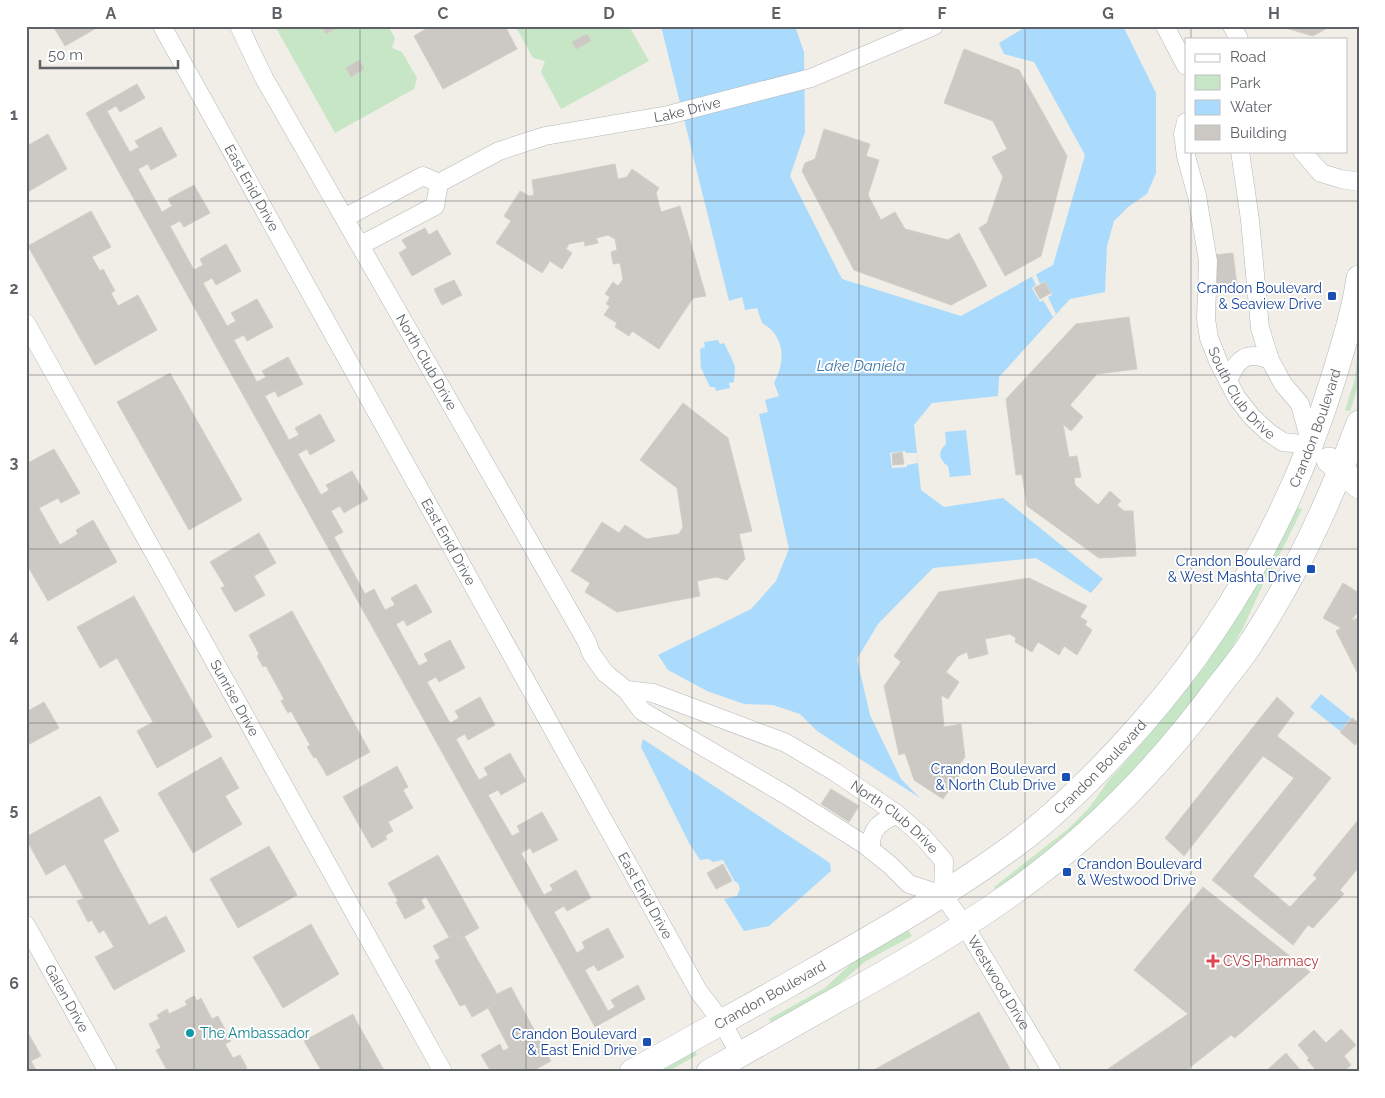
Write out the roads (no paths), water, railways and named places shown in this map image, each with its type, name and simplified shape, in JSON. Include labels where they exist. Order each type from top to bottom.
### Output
[{"type":"main road","name":"Crandon Boulevard","points":[[632,1072],[895,925],[943,895],[1017,843],[1054,813],[1099,770],[1151,714],[1192,662],[1226,613],[1260,556],[1290,497],[1311,446],[1354,309],[1359,278]]},
{"type":"main road","points":[[709,1072],[926,950],[965,926],[1024,885],[1089,831],[1161,759],[1204,707],[1253,641],[1310,538],[1350,478],[1359,423]]},
{"type":"main road","points":[[1311,446],[1350,478]]},
{"type":"street","name":"East Enid Drive","points":[[162,26],[694,983],[722,1022],[740,1055]]},
{"type":"street","name":"North Club Drive","points":[[239,26],[264,78],[362,245],[578,625],[591,653],[605,672],[626,690],[642,710],[786,794],[871,850],[909,884],[943,895],[944,862],[923,837],[897,814],[835,772],[786,743],[653,693],[626,690]]},
{"type":"street","name":"Lake Drive","points":[[439,183],[499,151],[545,136],[668,115],[811,78],[934,26]]},
{"type":"street","points":[[1165,26],[1185,64]]},
{"type":"street","points":[[1232,26],[1239,38]]},
{"type":"street","name":"South Club Drive","points":[[1185,126],[1183,134],[1185,149]]},
{"type":"street","name":"South Club Drive","points":[[1185,152],[1197,196],[1208,261],[1206,319],[1209,338],[1228,381],[1247,411],[1268,432],[1283,442],[1311,446]]},
{"type":"street","points":[[1240,152],[1249,212],[1260,328],[1270,360],[1283,384],[1300,404],[1311,446]]},
{"type":"street","points":[[1303,152],[1321,173],[1359,182]]},
{"type":"street","points":[[346,218],[423,176],[439,183],[435,206],[362,245]]},
{"type":"street","name":"Sunrise Drive","points":[[26,323],[443,1072]]},
{"type":"street","points":[[1228,381],[1238,363],[1246,356],[1258,355],[1270,360]]},
{"type":"street","points":[[871,850],[871,839],[874,830],[883,821],[897,814]]},
{"type":"street","name":"Westwood Drive","points":[[943,895],[965,926],[1052,1072]]},
{"type":"street","name":"Galen Drive","points":[[26,925],[108,1072]]},
{"type":"water","name":"Lake Daniela","points":[[661,26],[795,26],[804,52],[805,132],[790,176],[842,279],[961,316],[1053,265],[1085,155],[1034,62],[1004,54],[999,43],[1027,26],[1123,26],[1156,93],[1156,173],[1147,194],[1128,207],[1114,221],[1107,246],[1105,292],[1070,299],[999,377],[998,396],[932,403],[914,425],[921,490],[944,507],[1003,498],[1103,579],[1091,593],[1036,558],[933,568],[878,624],[857,659],[870,715],[901,779],[920,798],[817,731],[800,714],[773,705],[744,704],[707,691],[668,670],[658,655],[751,609],[776,581],[789,549],[759,414],[768,412],[765,400],[779,396],[774,383],[782,358],[781,350],[775,335],[770,328],[762,323],[757,308],[745,310],[742,297],[729,301]]},
{"type":"water","points":[[718,340],[720,344],[724,343],[735,367],[734,382],[729,383],[730,388],[716,391],[715,387],[710,387],[701,368],[700,349],[705,347],[704,342]]},
{"type":"water","points":[[966,430],[971,475],[950,477],[948,466],[940,456],[941,450],[946,444],[945,432]]},
{"type":"water","points":[[1321,694],[1351,718],[1340,731],[1310,707]]},
{"type":"water","points":[[643,739],[830,863],[831,871],[769,926],[744,931],[724,899],[737,896],[740,889],[738,883],[735,882],[723,860],[713,862],[709,859],[700,860],[689,843],[641,747]]},
{"type":"place","name":"Crandon Boulevard & Seaview Drive","points":[[1332,296]]},
{"type":"place","name":"Crandon Boulevard & West Mashta Drive","points":[[1311,569]]},
{"type":"place","name":"Crandon Boulevard & North Club Drive","points":[[1066,777]]},
{"type":"place","name":"Crandon Boulevard & Westwood Drive","points":[[1067,872]]},
{"type":"place","name":"CVS Pharmacy","points":[[1213,961]]},
{"type":"place","name":"The Ambassador","points":[[190,1033]]},
{"type":"place","name":"Crandon Boulevard & East Enid Drive","points":[[647,1042]]}]
